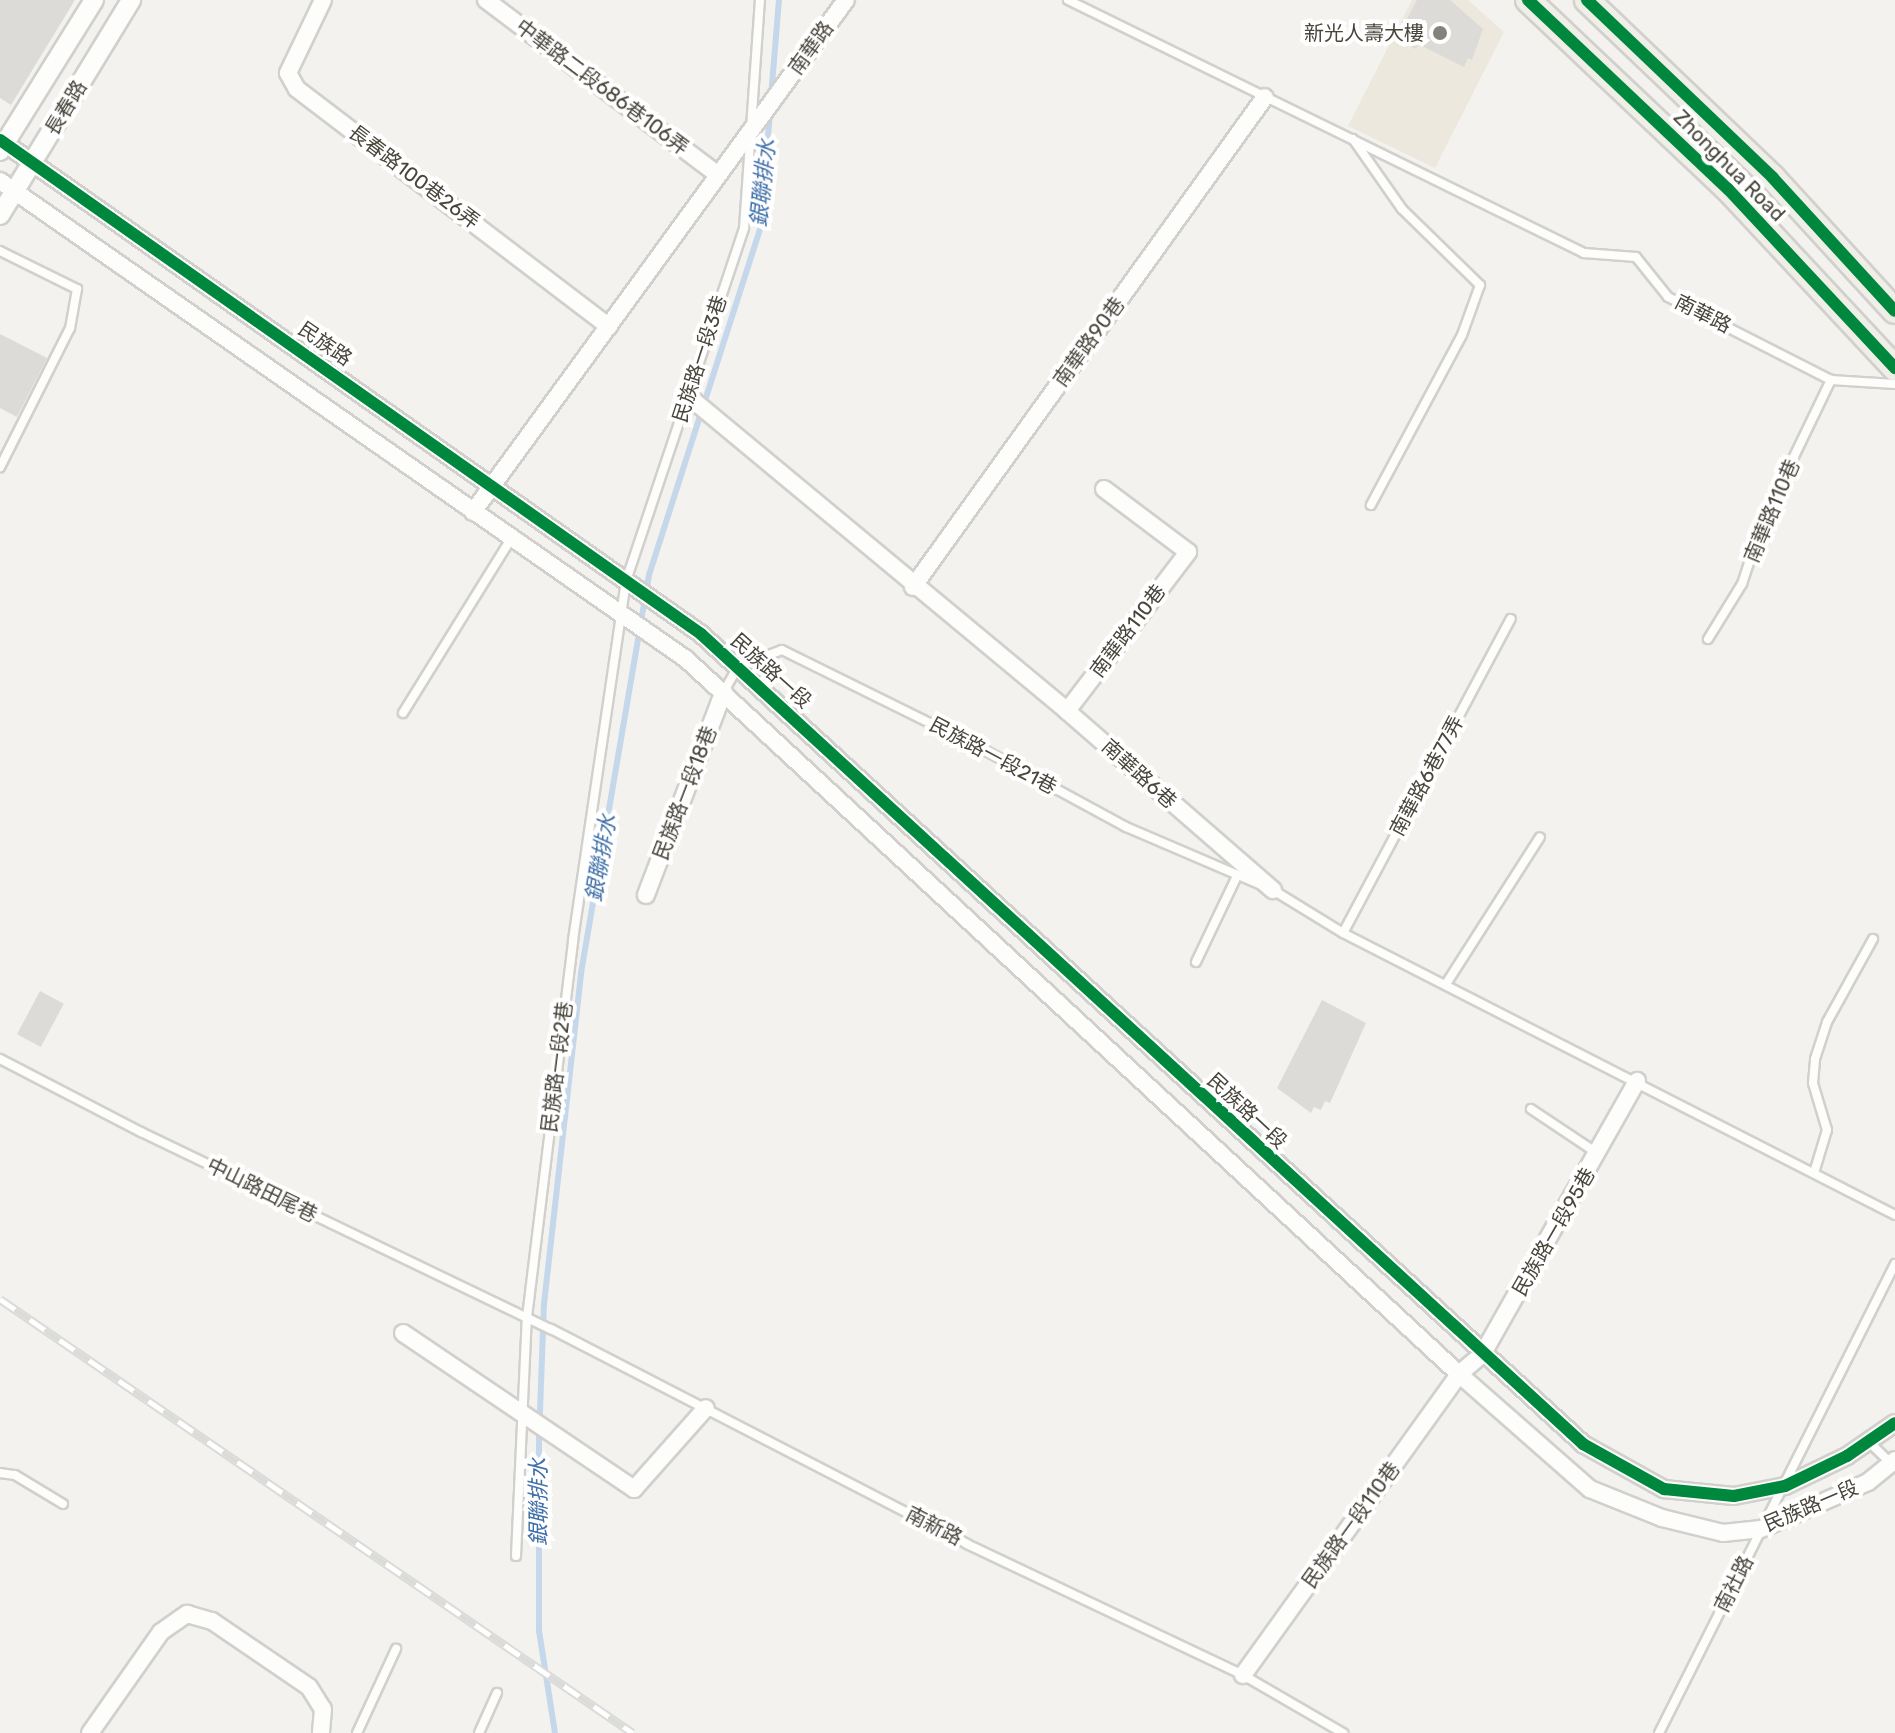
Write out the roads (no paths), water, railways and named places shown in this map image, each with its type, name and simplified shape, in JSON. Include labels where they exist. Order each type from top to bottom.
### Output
[{"type":"main road","name":"Zhonghua Road","points":[[1528,0],[1728,189],[1895,368]]},
{"type":"main road","name":"Zhonghua Road","points":[[1587,0],[1773,178],[1895,311]]},
{"type":"street","name":"長春路","points":[[2,145],[94,0]]},
{"type":"street","name":"長春路","points":[[0,215],[7,186],[33,163],[131,0]]},
{"type":"street","name":"長春路100巷26弄","points":[[323,0],[288,73],[297,89],[609,327]]},
{"type":"street","name":"中華路二段686巷106弄","points":[[486,0],[717,174]]},
{"type":"street","name":"南華路","points":[[473,512],[717,174],[765,113],[840,2]]},
{"type":"street","name":"南華路90巷","points":[[913,587],[1265,97]]},
{"type":"street","name":"民族路","points":[[2,145],[33,163],[638,589]]},
{"type":"street","points":[[7,186],[634,623]]},
{"type":"street","name":"南華路6巷","points":[[696,403],[913,587],[1067,711],[1273,890]]},
{"type":"street","name":"南華路110巷","points":[[1067,711],[1188,552],[1104,489]]},
{"type":"street","name":"民族路一段","points":[[638,589],[738,667],[1482,1355],[1583,1444],[1664,1489],[1734,1496],[1785,1486],[1895,1423]]},
{"type":"street","name":"民族路一段","points":[[634,623],[724,691],[1459,1374],[1590,1489],[1662,1518],[1708,1529],[1761,1529],[1868,1482],[1894,1463]]},
{"type":"street","name":"民族路一段18巷","points":[[646,895],[724,691]]},
{"type":"street","points":[[858,815],[877,796]]},
{"type":"street","name":"民族路一段95巷","points":[[1459,1374],[1482,1355],[1600,1154],[1637,1081]]},
{"type":"street","points":[[403,1333],[634,1489],[706,1408]]},
{"type":"street","name":"民族路一段110巷","points":[[1243,1675],[1459,1374]]},
{"type":"street","points":[[90,1733],[161,1632],[187,1614],[212,1621],[309,1687],[323,1709],[321,1733]]},
{"type":"lane","name":"民族路一段3巷","points":[[638,589],[696,403],[744,228],[760,0]]},
{"type":"lane","name":"南華路","points":[[1068,0],[1584,253],[1636,257],[1668,297],[1831,380],[1895,384]]},
{"type":"lane","name":"南華路","points":[[1353,139],[1402,209],[1480,285],[1462,335],[1371,505]]},
{"type":"lane","points":[[0,251],[77,289],[70,328],[0,467]]},
{"type":"lane","name":"南華路110巷","points":[[1708,639],[1742,584],[1763,521],[1831,380]]},
{"type":"lane","points":[[403,713],[511,539]]},
{"type":"lane","name":"民族路一段2巷","points":[[516,1556],[527,1317],[573,940],[638,589]]},
{"type":"lane","name":"南華路6巷77弄","points":[[1343,933],[1511,619]]},
{"type":"lane","name":"民族路一段21巷","points":[[738,667],[782,650],[986,751],[1126,827],[1236,878],[1273,890]]},
{"type":"lane","points":[[724,691],[738,667]]},
{"type":"lane","points":[[1446,984],[1540,837]]},
{"type":"lane","points":[[1196,962],[1236,878]]},
{"type":"lane","name":"南華路6巷","points":[[1273,890],[1343,933],[1895,1215]]},
{"type":"lane","points":[[1814,1173],[1827,1130],[1813,1083],[1815,1059],[1827,1022],[1873,939]]},
{"type":"lane","name":"中山路田尾巷","points":[[0,1059],[141,1132],[527,1317]]},
{"type":"lane","points":[[1531,1109],[1600,1154]]},
{"type":"lane","name":"南社路","points":[[1659,1733],[1895,1264]]},
{"type":"lane","name":"南新路","points":[[527,1317],[967,1544],[1243,1675],[1343,1733]]},
{"type":"lane","points":[[1868,1441],[1894,1463]]},
{"type":"lane","points":[[0,1473],[15,1475],[63,1504]]},
{"type":"lane","points":[[357,1733],[396,1649]]},
{"type":"lane","points":[[479,1733],[497,1693]]},
{"type":"waterway","name":"銀聯排水","points":[[771,97],[779,0]]},
{"type":"waterway","name":"銀聯排水","points":[[555,1733],[539,1631],[539,1439],[544,1304],[581,973],[649,575],[761,226],[770,112]]},
{"type":"railway","points":[[0,1299],[633,1733]]},
{"type":"place","name":"新光人壽大樓","points":[[1440,33]]}]
